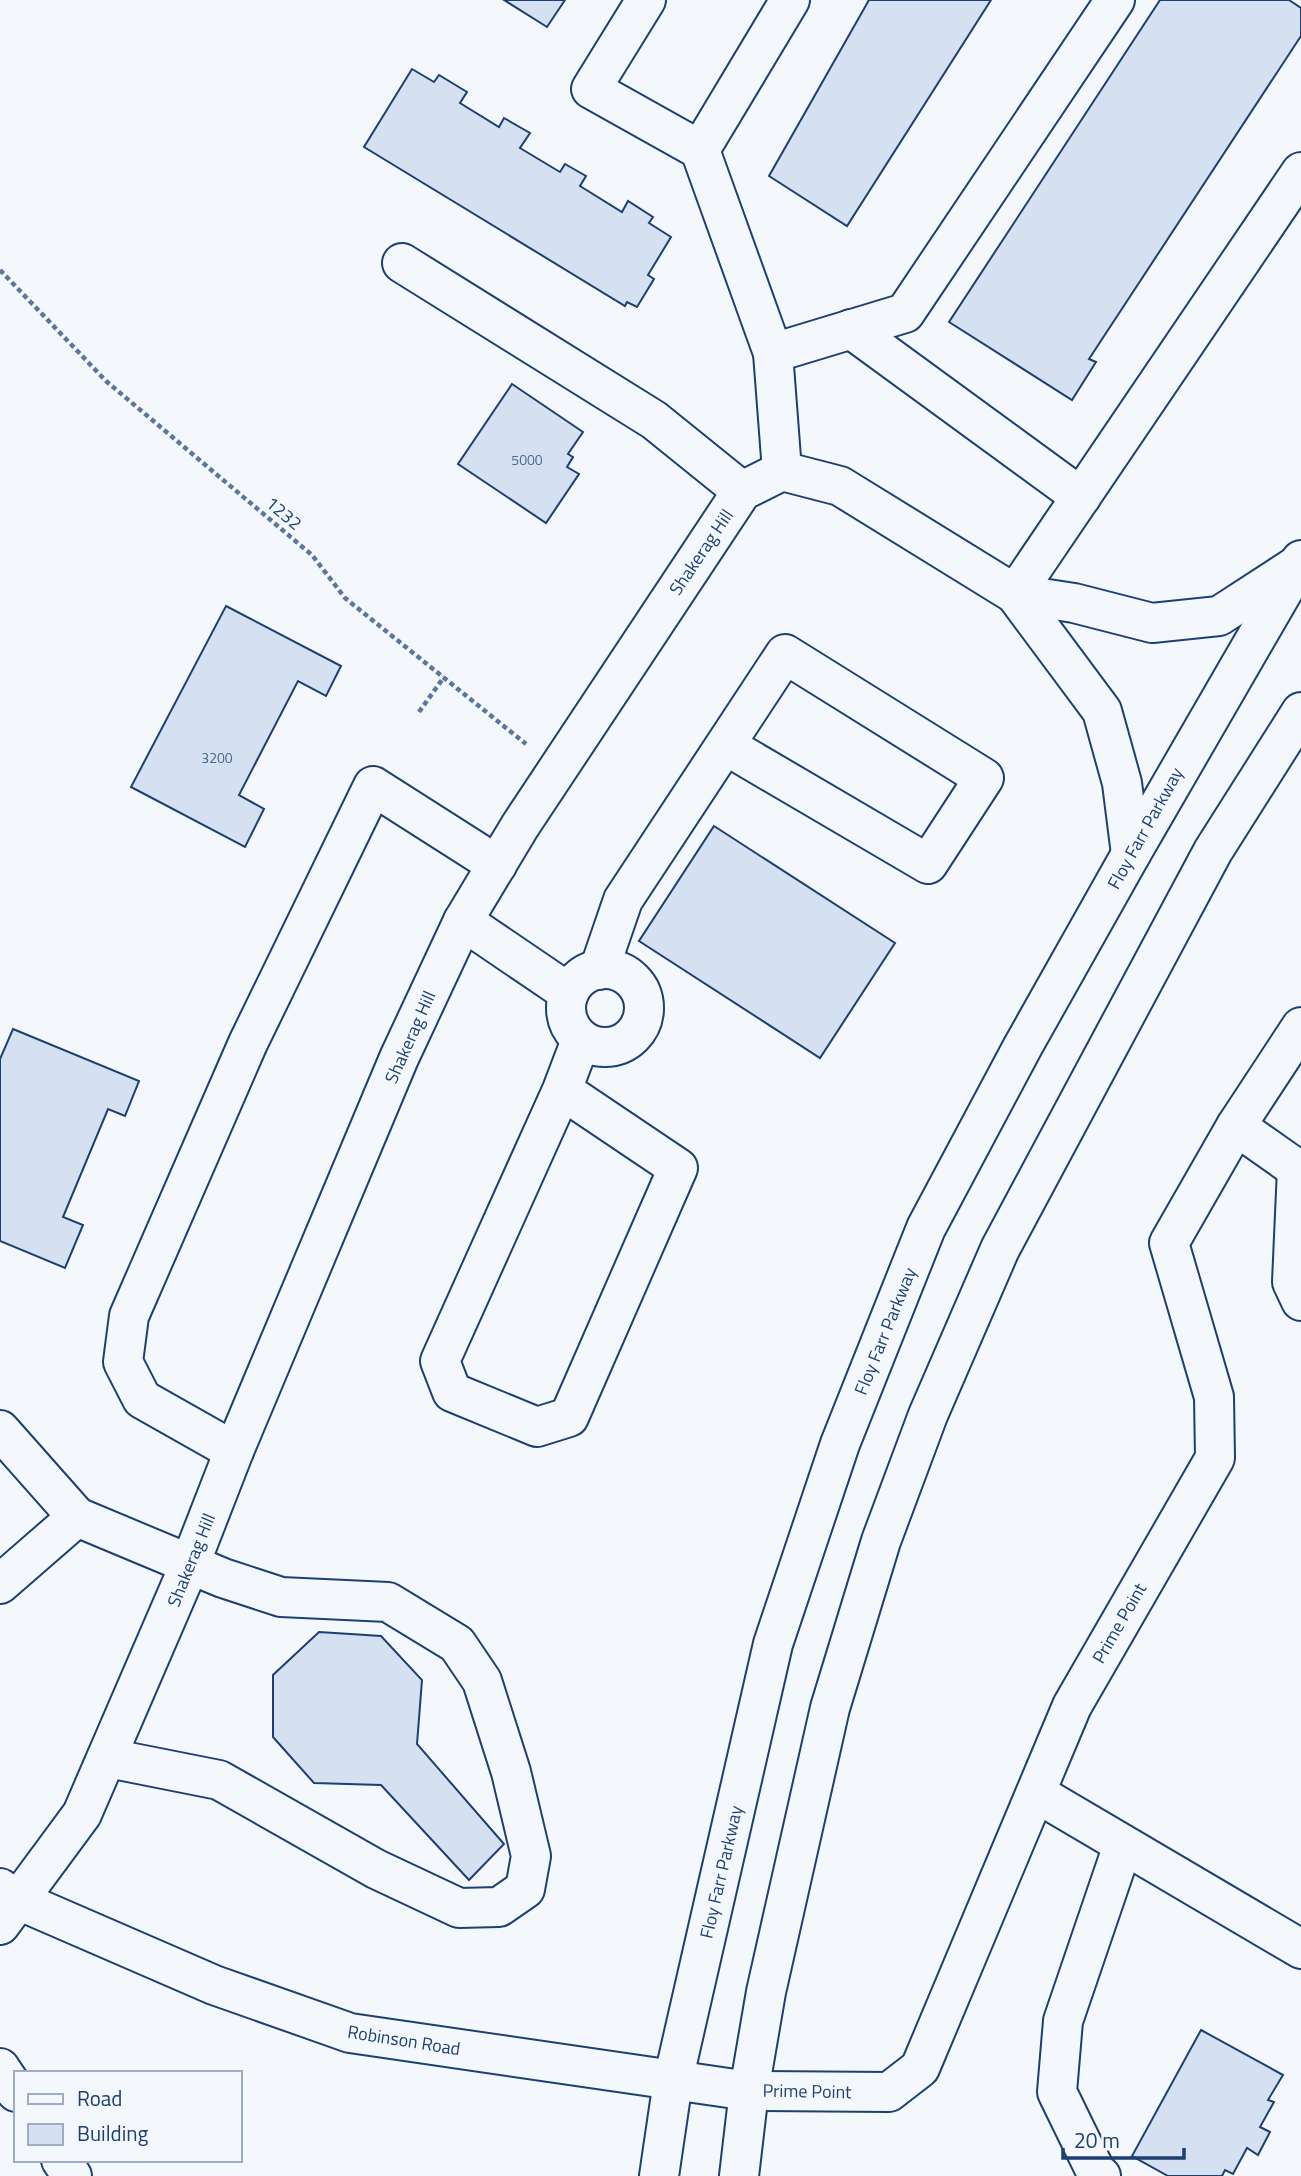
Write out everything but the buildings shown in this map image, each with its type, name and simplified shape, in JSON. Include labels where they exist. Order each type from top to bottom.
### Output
[{"type":"street","points":[[646,0],[591,89],[700,150],[773,353],[782,471],[840,486],[1015,594],[1102,711],[1122,783],[1130,854]]},
{"type":"street","points":[[700,150],[790,0]]},
{"type":"street","points":[[773,353],[905,313],[1115,0]]},
{"type":"street","points":[[1015,594],[1301,172]]},
{"type":"street","points":[[402,262],[654,419],[742,491]]},
{"type":"street","points":[[851,329],[1081,497]]},
{"type":"street","name":"Shakerag Hill","points":[[6,1904],[82,1814],[190,1564],[234,1451],[399,1058],[463,921],[556,770],[742,491],[782,471]]},
{"type":"street","points":[[1015,594],[1074,603],[1152,623],[1219,616],[1300,562]]},
{"type":"street","name":"Floy Farr Parkway","points":[[659,2176],[674,2081],[773,1644],[840,1444],[926,1228],[1130,854],[1300,562]]},
{"type":"street","points":[[599,970],[623,901],[725,744],[785,653],[984,778],[928,864],[725,744]]},
{"type":"street","points":[[739,2176],[766,1992],[830,1708],[881,1542],[928,1415],[1000,1249],[1213,851],[1301,712]]},
{"type":"street","points":[[234,1451],[142,1399],[123,1362],[130,1316],[248,1042],[373,786],[497,865]]},
{"type":"street","points":[[463,921],[569,993]]},
{"type":"street","points":[[611,969],[624,974],[634,981],[642,992],[644,1018],[639,1030],[619,1046],[593,1046],[581,1040],[568,1019],[566,1006],[569,993],[576,982],[586,974],[599,970],[611,969]]},
{"type":"street","name":"Prime Point","points":[[750,2091],[888,2092],[920,2068],[1072,1706],[1215,1458],[1214,1397],[1169,1243],[1236,1125],[1301,1027]]},
{"type":"street","points":[[562,1090],[678,1168],[569,1417],[537,1427],[452,1392],[440,1361],[562,1090],[581,1040]]},
{"type":"street","points":[[1236,1125],[1299,1168],[1292,1282],[1301,1301]]},
{"type":"street","points":[[0,1430],[77,1517],[223,1578],[281,1597],[388,1602],[457,1644],[482,1681],[511,1772],[531,1856],[525,1889],[499,1907],[459,1908],[376,1869],[219,1780],[108,1758]]},
{"type":"street","points":[[0,1584],[77,1517]]},
{"type":"street","points":[[1036,1793],[1301,1950]]},
{"type":"street","points":[[1101,2176],[1096,2172],[1057,2092],[1063,2021],[1124,1845]]},
{"type":"street","name":"Robinson Road","points":[[6,1904],[350,2033],[750,2091]]},
{"type":"street","points":[[0,2068],[14,2089]]},
{"type":"path","name":"1232","points":[[0,270],[106,381],[312,555],[345,598],[556,770]]},
{"type":"path","points":[[419,712],[444,677]]}]
